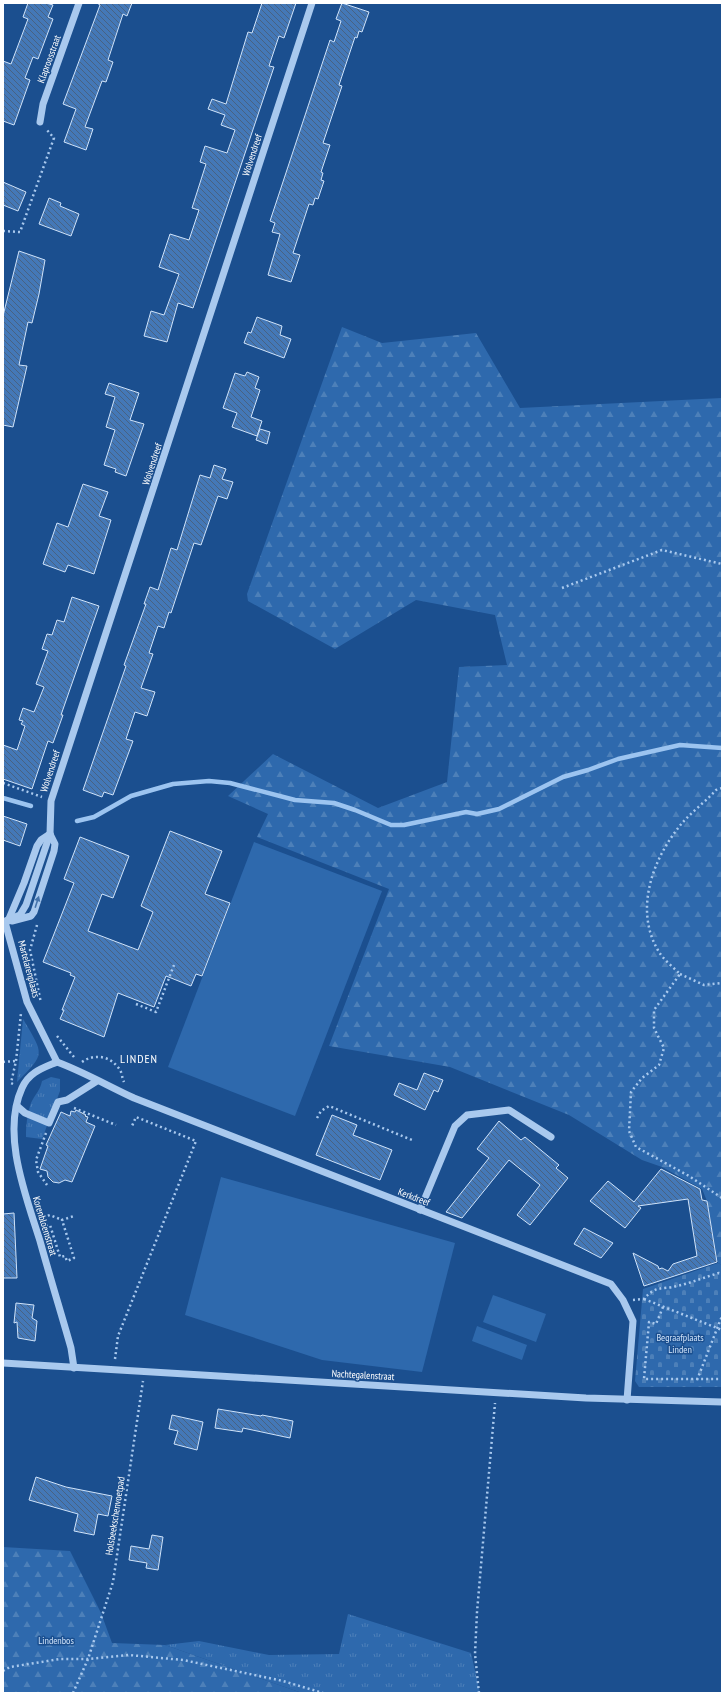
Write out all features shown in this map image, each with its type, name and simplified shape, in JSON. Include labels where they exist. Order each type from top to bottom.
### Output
[{"type":"street","name":"Klaproosstraat","points":[[40,122],[43,104],[79,3]]},
{"type":"street","name":"Wolvendreef","points":[[5,922],[20,915],[26,905],[50,834],[49,814],[51,802],[312,3]]},
{"type":"street","name":"Martelarenplaats","points":[[5,922],[27,1002],[58,1062]]},
{"type":"street","points":[[17,1106],[25,1113],[50,1123],[58,1102],[68,1100],[97,1081],[77,1069],[58,1062]]},
{"type":"street","name":"Korenbloemstraat","points":[[58,1062],[36,1070],[22,1088],[17,1106],[14,1133],[19,1173],[71,1348],[74,1368]]},
{"type":"street","name":"Kerkdreef","points":[[97,1081],[134,1098],[611,1284],[623,1300],[633,1321],[627,1400]]},
{"type":"street","points":[[420,1210],[455,1126],[467,1115],[509,1110],[551,1137]]},
{"type":"street","name":"Nachtegalenstraat","points":[[3,1363],[496,1393],[627,1400],[722,1402]]},
{"type":"path","points":[[3,231],[20,232],[54,138],[40,122]]},
{"type":"path","points":[[562,588],[662,550],[722,564]]},
{"type":"path","points":[[3,783],[51,802]]},
{"type":"path","points":[[722,788],[716,790],[683,822],[660,855],[649,888],[646,914],[651,933],[659,952],[680,974],[704,985],[722,983]]},
{"type":"path","points":[[39,920],[30,950],[42,1009]]},
{"type":"path","points":[[136,1004],[156,1012],[174,965]]},
{"type":"path","points":[[680,974],[654,1010],[654,1028],[664,1048],[659,1065],[642,1078],[631,1092],[629,1130],[636,1147],[689,1176],[722,1198]]},
{"type":"path","points":[[3,1062],[16,1061],[21,1011],[27,1002]]},
{"type":"path","points":[[56,1034],[75,1058]]},
{"type":"path","points":[[80,1063],[91,1057],[105,1058],[121,1071],[123,1080],[134,1098]]},
{"type":"path","points":[[58,1102],[116,1125]]},
{"type":"path","points":[[317,1118],[321,1111],[328,1106],[412,1140]]},
{"type":"path","points":[[115,1364],[118,1336],[196,1141],[136,1117],[132,1126]]},
{"type":"path","points":[[47,1186],[38,1172],[36,1160],[50,1123]]},
{"type":"path","points":[[33,1220],[50,1215],[62,1220],[74,1216]]},
{"type":"path","points":[[36,1229],[50,1225],[60,1257],[65,1256],[67,1261],[74,1258],[62,1220]]},
{"type":"path","points":[[644,1299],[650,1292],[660,1287],[675,1287],[719,1273],[722,1274]]},
{"type":"path","points":[[623,1300],[644,1299],[722,1330]]},
{"type":"path","points":[[663,1307],[656,1324],[649,1322],[644,1379],[697,1380],[722,1378]]},
{"type":"path","points":[[697,1380],[722,1316]]},
{"type":"path","name":"Holsbeekschenvoetpad","points":[[73,1693],[88,1659],[113,1582],[144,1372]]},
{"type":"path","points":[[479,1693],[475,1654],[477,1612],[496,1393]]},
{"type":"path","points":[[3,1671],[10,1668],[60,1659],[88,1659],[129,1655],[183,1660],[283,1681],[323,1693]]},
{"type":"green space","points":[[342,327],[382,343],[476,333],[520,408],[722,398],[722,1265],[718,1263],[707,1201],[702,1189],[662,1167],[642,1160],[569,1115],[450,1067],[329,1046],[389,889],[257,837],[268,814],[228,796],[273,754],[378,808],[447,782],[459,667],[507,665],[495,615],[416,600],[335,649],[248,601],[247,594]]},
{"type":"green space","points":[[254,842],[382,891],[295,1116],[168,1067]]},
{"type":"green space","points":[[23,1019],[35,1040],[39,1053],[33,1065],[17,1082]]},
{"type":"green space","points":[[51,1077],[60,1079],[60,1091],[42,1139],[26,1137],[27,1120],[31,1103],[42,1081]]},
{"type":"green space","points":[[221,1177],[455,1243],[422,1372],[322,1360],[185,1315]]},
{"type":"green space","name":"Begraafplaats Linden","points":[[718,1263],[722,1265],[722,1387],[639,1387],[635,1381],[643,1289]]},
{"type":"green space","points":[[493,1295],[546,1314],[536,1342],[483,1322]]},
{"type":"green space","points":[[477,1326],[527,1345],[522,1360],[472,1341]]},
{"type":"green space","name":"Lindenbos","points":[[3,1547],[70,1551],[101,1613],[112,1643],[165,1645],[302,1693],[3,1693]]},
{"type":"green space","points":[[348,1614],[471,1653],[480,1693],[302,1693],[165,1645],[199,1641],[269,1655],[339,1654]]},
{"type":"building","points":[[28,3],[46,3],[53,5],[48,17],[53,19],[38,59],[33,57],[25,78],[30,80],[14,125],[3,121],[3,61],[11,64],[28,19],[23,17]]},
{"type":"building","points":[[97,3],[132,3],[127,16],[123,14],[108,60],[113,62],[106,82],[102,81],[85,127],[93,129],[86,150],[64,142],[76,109],[63,104],[100,5]]},
{"type":"building","points":[[262,3],[296,3],[284,38],[279,36],[269,66],[274,67],[193,308],[178,303],[167,342],[144,336],[151,311],[164,315],[179,274],[159,267],[170,234],[189,240],[199,210],[192,208],[206,164],[200,162],[205,146],[227,153],[235,130],[221,125],[225,115],[208,109],[212,99],[226,104],[248,32],[252,33]]},
{"type":"building","points":[[342,3],[369,12],[362,32],[359,31],[357,38],[355,37],[339,85],[342,86],[323,143],[330,145],[321,172],[323,173],[321,180],[324,181],[318,199],[315,198],[313,205],[309,204],[293,253],[300,255],[291,282],[268,275],[280,234],[272,232],[275,223],[270,221],[330,40],[334,42],[341,21],[336,19]]},
{"type":"building","points":[[3,182],[26,192],[18,211],[3,205]]},
{"type":"building","points":[[49,198],[61,203],[60,206],[79,214],[71,236],[39,224]]},
{"type":"building","points":[[19,251],[45,260],[32,323],[28,322],[19,365],[27,366],[13,427],[3,425],[3,316]]},
{"type":"building","points":[[257,317],[282,326],[280,335],[291,339],[284,358],[244,343],[248,332],[251,333]]},
{"type":"building","points":[[247,372],[259,377],[255,388],[260,390],[251,417],[262,421],[257,436],[232,427],[237,413],[223,408],[235,373],[245,376]]},
{"type":"building","points":[[109,383],[139,393],[130,420],[144,424],[126,476],[115,472],[116,469],[104,465],[115,430],[106,427],[115,397],[105,394]]},
{"type":"building","points":[[260,429],[270,432],[267,444],[256,440]]},
{"type":"building","points":[[214,465],[226,469],[222,479],[233,482],[227,499],[218,496],[201,545],[194,543],[171,613],[169,612],[164,628],[158,626],[149,653],[153,654],[141,688],[155,692],[147,716],[135,712],[126,739],[133,741],[113,795],[104,792],[102,797],[83,790],[126,666],[124,665],[146,604],[144,604],[150,587],[158,590],[171,548],[177,550],[200,475],[210,478]]},
{"type":"building","points":[[83,484],[108,492],[99,516],[111,520],[94,574],[68,565],[65,572],[43,564],[57,523],[68,527]]},
{"type":"building","points":[[72,597],[99,606],[61,715],[63,715],[53,743],[48,741],[32,789],[3,779],[3,745],[17,750],[25,726],[21,724],[23,721],[19,720],[23,708],[34,712],[44,687],[36,684],[48,651],[42,649],[47,634],[52,635],[57,620],[64,622]]},
{"type":"building","points":[[3,816],[27,824],[20,846],[3,840]]},
{"type":"building","points":[[170,831],[222,851],[205,894],[230,903],[202,976],[196,974],[191,986],[166,976],[154,1007],[118,993],[104,1037],[60,1019],[75,977],[70,975],[71,973],[43,962],[74,883],[64,879],[80,837],[129,856],[113,898],[102,894],[88,931],[138,950],[153,912],[141,906]]},
{"type":"building","points":[[424,1073],[443,1080],[438,1092],[434,1090],[425,1110],[394,1095],[399,1083],[417,1090]]},
{"type":"building","points":[[76,1110],[88,1117],[86,1122],[95,1126],[72,1182],[65,1180],[59,1183],[53,1182],[48,1177],[47,1171],[40,1169],[48,1146],[46,1145],[61,1112],[70,1116],[71,1111],[75,1112]]},
{"type":"building","points":[[332,1115],[357,1125],[353,1135],[392,1150],[380,1180],[316,1155]]},
{"type":"building","points":[[499,1121],[521,1140],[525,1137],[559,1165],[556,1168],[568,1178],[530,1225],[517,1215],[540,1185],[509,1160],[462,1218],[446,1212],[489,1158],[477,1149]]},
{"type":"building","points":[[661,1169],[700,1189],[702,1200],[707,1201],[717,1262],[644,1286],[633,1253],[658,1266],[659,1269],[662,1268],[668,1271],[673,1264],[697,1256],[688,1199],[638,1206],[641,1208],[625,1228],[590,1201],[608,1181],[634,1202]]},
{"type":"building","points":[[14,1213],[17,1278],[3,1278],[3,1214]]},
{"type":"building","points":[[584,1228],[613,1243],[601,1258],[574,1244]]},
{"type":"building","points":[[16,1303],[34,1305],[32,1318],[37,1321],[35,1341],[18,1338],[17,1322],[14,1323]]},
{"type":"building","points":[[218,1409],[293,1421],[290,1438],[243,1428],[242,1432],[215,1428]]},
{"type":"building","points":[[172,1415],[203,1422],[197,1450],[174,1444],[178,1431],[169,1429]]},
{"type":"building","points":[[36,1477],[66,1487],[112,1496],[108,1516],[98,1514],[94,1535],[74,1531],[78,1514],[29,1500]]},
{"type":"building","points":[[152,1535],[163,1537],[158,1570],[146,1568],[147,1563],[129,1560],[131,1546],[149,1549]]},
{"type":"waterway","points":[[77,821],[94,817],[131,796],[173,784],[209,781],[230,783],[295,800],[334,803],[391,825],[404,825],[466,812],[477,814],[499,809],[563,777],[618,759],[680,745],[722,748]]},
{"type":"waterway","points":[[3,798],[31,806]]},
{"type":"district","name":"LINDEN","points":[[139,1058]]}]
